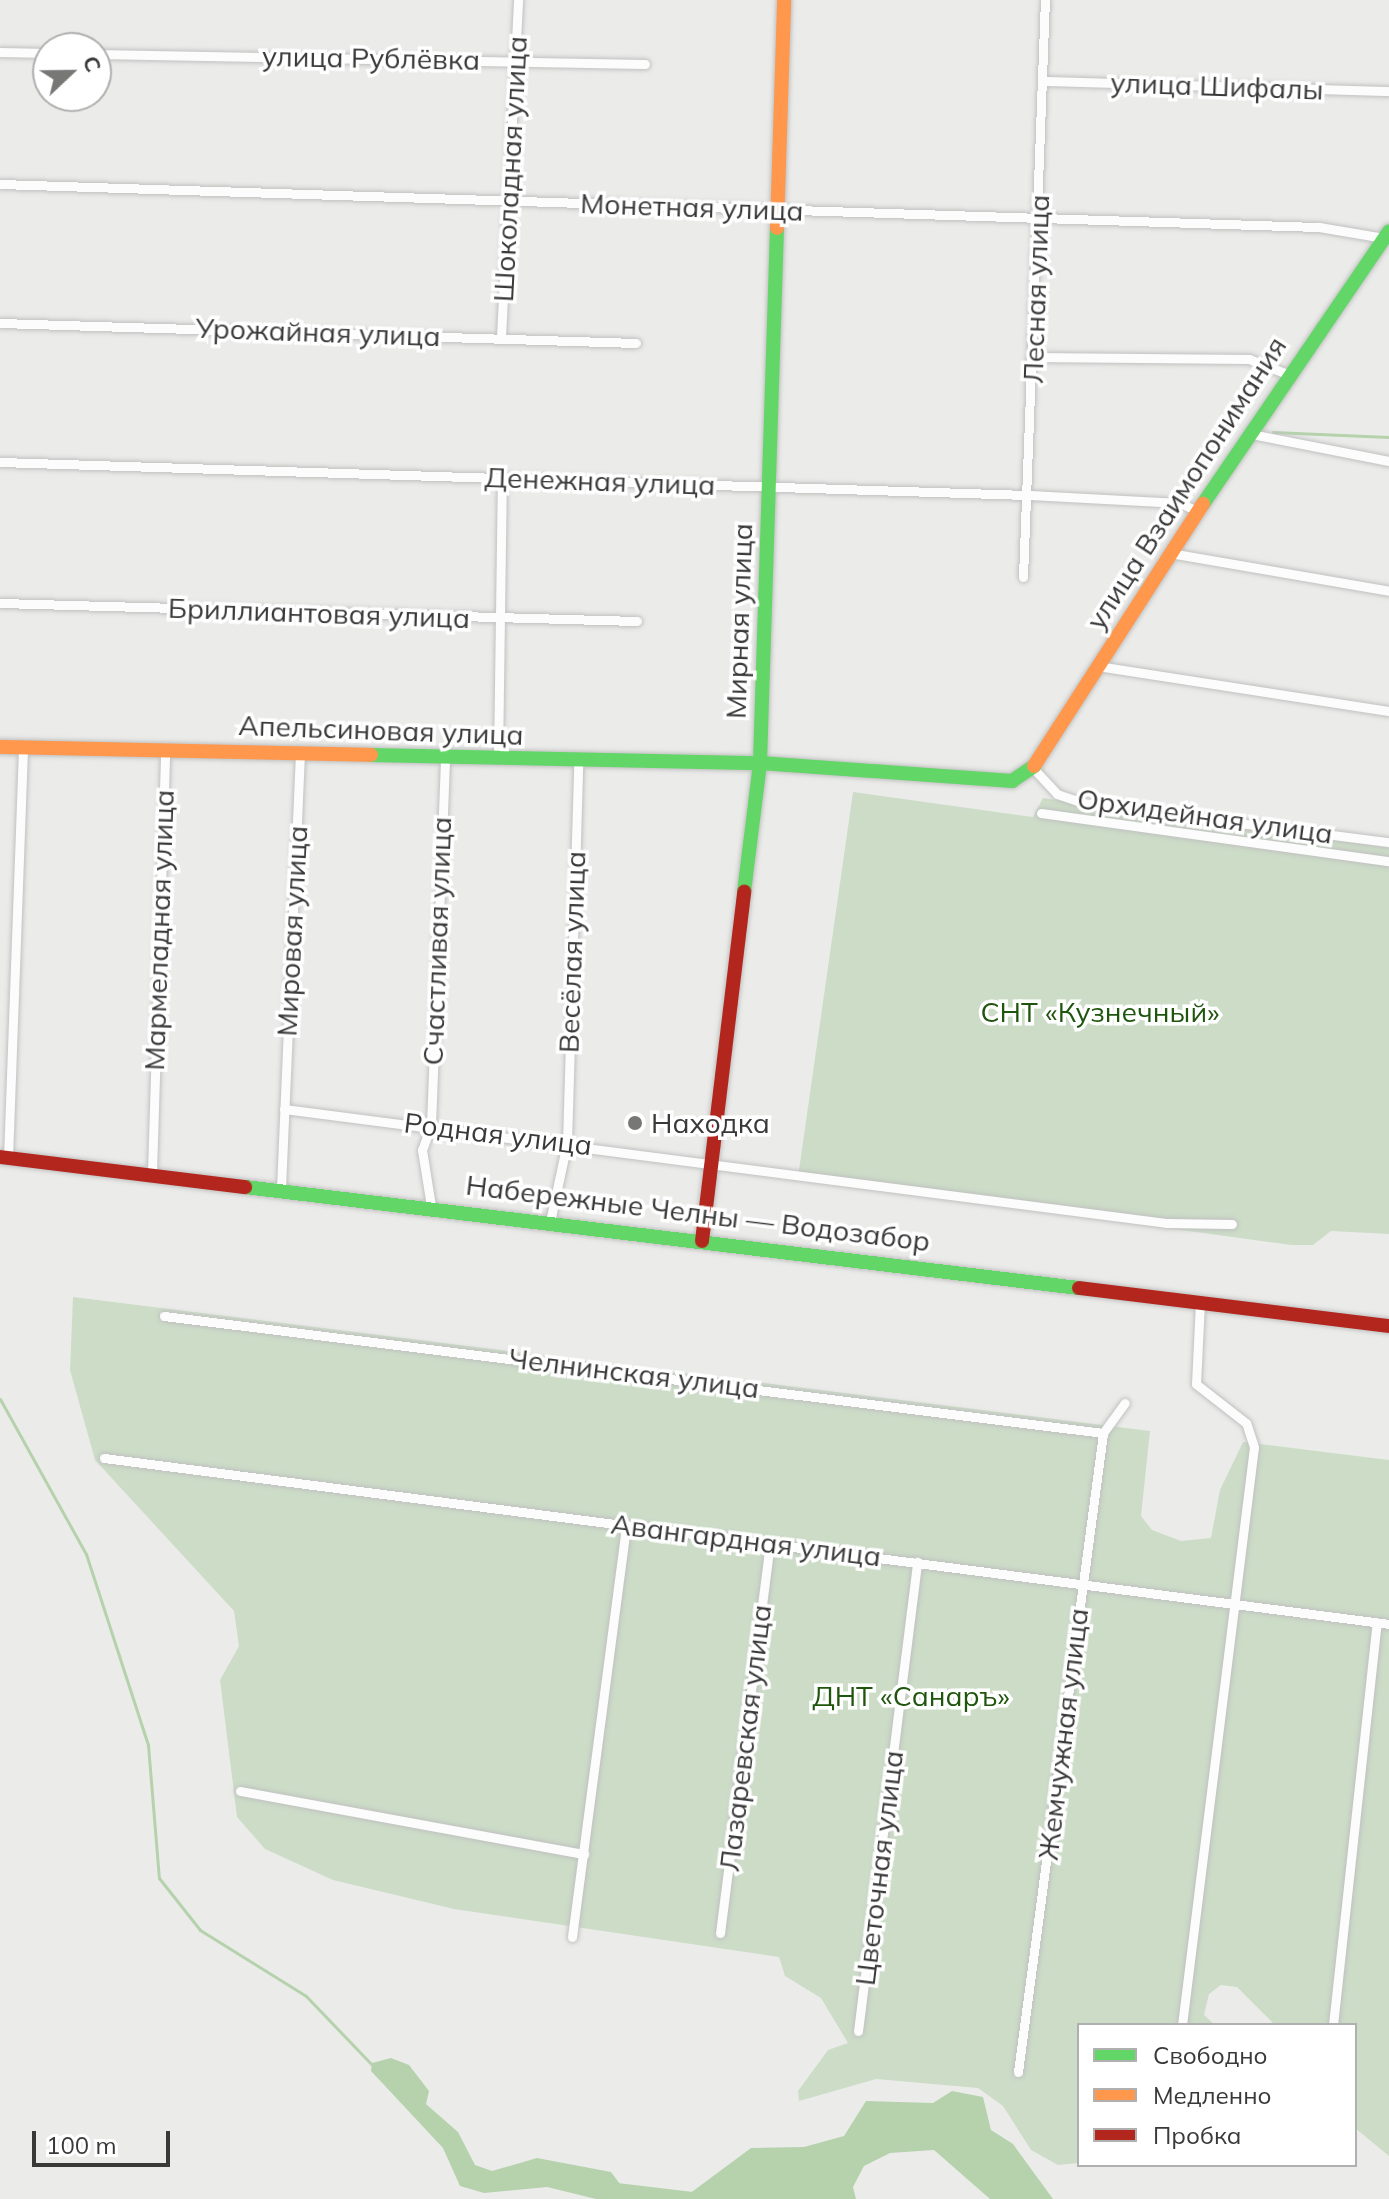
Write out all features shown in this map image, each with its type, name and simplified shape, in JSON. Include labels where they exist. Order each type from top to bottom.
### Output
[{"type":"street","name":"Шоколадная улица","points":[[501,337],[518,0]]},
{"type":"street","name":"Мирная улица","points":[[702,1241],[760,763],[784,0]]},
{"type":"street","name":"Лесная улица","points":[[1023,577],[1030,495],[1045,0]]},
{"type":"street","points":[[0,52],[32,53]]},
{"type":"street","name":"улица Рублёвка","points":[[112,54],[645,64]]},
{"type":"street","name":"улица Шифалы","points":[[1044,81],[1389,91]]},
{"type":"street","name":"Монетная улица","points":[[0,184],[1319,227],[1386,235]]},
{"type":"street","name":"улица Взаимопонимания","points":[[1033,768],[1287,374],[1386,235]]},
{"type":"street","name":"Урожайная улица","points":[[0,323],[636,343]]},
{"type":"street","points":[[1033,357],[1249,359],[1287,374]]},
{"type":"street","points":[[1251,434],[1389,461]]},
{"type":"street","name":"Денежная улица","points":[[0,462],[1030,495],[1180,503],[1197,511]]},
{"type":"street","points":[[498,758],[502,478]]},
{"type":"street","points":[[1170,553],[1389,591]]},
{"type":"street","name":"Бриллиантовая улица","points":[[0,603],[500,620],[637,621]]},
{"type":"street","points":[[1096,666],[1389,711]]},
{"type":"street","name":"Апельсиновая улица","points":[[0,747],[578,762],[760,763],[1012,781],[1033,768]]},
{"type":"street","points":[[4,1157],[12,1076],[23,748]]},
{"type":"street","name":"Мармеладная улица","points":[[152,1172],[165,750]]},
{"type":"street","name":"Мировая улица","points":[[281,1188],[300,753]]},
{"type":"street","name":"Счастливая улица","points":[[431,1206],[422,1150],[431,1125],[445,758]]},
{"type":"street","name":"Весёлая улица","points":[[550,1222],[567,1143],[578,762]]},
{"type":"street","name":"Орхидейная улица","points":[[1033,768],[1057,794],[1083,803],[1389,842]]},
{"type":"street","points":[[1041,813],[1389,861]]},
{"type":"street","name":"Родная улица","points":[[284,1109],[712,1161],[1166,1223],[1232,1224]]},
{"type":"street","name":"Набережные Челны — Водозабор","points":[[4,1157],[431,1206],[1389,1326]]},
{"type":"street","points":[[1182,2023],[1255,1432],[1196,1384],[1200,1302]]},
{"type":"street","name":"Челнинская улица","points":[[164,1316],[1103,1433]]},
{"type":"street","name":"Жемчужная улица","points":[[1018,2072],[1103,1433],[1125,1403]]},
{"type":"street","name":"Авангардная улица","points":[[104,1458],[917,1562],[1235,1599],[1389,1624]]},
{"type":"street","points":[[572,1937],[626,1525]]},
{"type":"street","name":"Лазаревская улица","points":[[720,1933],[770,1543]]},
{"type":"street","name":"Цветочная улица","points":[[858,2031],[917,1562]]},
{"type":"street","points":[[1333,2023],[1377,1622]]},
{"type":"street","points":[[240,1791],[584,1854]]},
{"type":"green space","name":"СНТ «Кузнечный»","points":[[853,792],[1033,817],[1043,798],[1389,848],[1389,1234],[1331,1231],[1313,1245],[1291,1245],[798,1177]]},
{"type":"green space","name":"ДНТ «Санаръ»","points":[[73,1297],[1150,1431],[1141,1516],[1152,1530],[1181,1541],[1211,1538],[1220,1490],[1243,1442],[1389,1460],[1389,2156],[1357,2130],[1357,2023],[1273,2023],[1237,1987],[1221,1985],[1209,1994],[1204,2015],[1213,2023],[1077,2023],[1077,2163],[1058,2165],[1031,2150],[1003,2106],[978,2088],[876,2079],[799,2101],[798,2091],[828,2050],[848,2043],[821,1998],[785,1976],[779,1957],[454,1909],[333,1880],[265,1849],[237,1817],[220,1680],[239,1646],[234,1611],[95,1460],[70,1370]]},
{"type":"shaded area","points":[[391,2058],[409,2065],[429,2091],[426,2104],[458,2132],[475,2165],[492,2171],[537,2158],[611,2172],[620,2184],[689,2194],[751,2148],[804,2147],[844,2136],[866,2101],[933,2103],[952,2091],[983,2097],[991,2130],[1013,2144],[1053,2199],[990,2199],[934,2150],[890,2153],[864,2166],[853,2187],[856,2199],[596,2199],[547,2187],[484,2193],[460,2186],[443,2148],[371,2071],[372,2063]]},
{"type":"waterway","points":[[1273,432],[1389,437]]},
{"type":"waterway","points":[[0,1399],[86,1554],[148,1745],[159,1878],[200,1930],[306,1996],[374,2067]]},
{"type":"waterway","points":[[617,2184],[692,2193]]},
{"type":"traffic: fast","points":[[744,892],[760,763],[777,228]]},
{"type":"traffic: fast","points":[[1203,504],[1389,231]]},
{"type":"traffic: fast","points":[[371,755],[760,763],[1012,781],[1034,766]]},
{"type":"traffic: fast","points":[[245,1187],[1079,1288]]},
{"type":"traffic: slow","points":[[777,228],[784,0]]},
{"type":"traffic: slow","points":[[1034,766],[1203,504]]},
{"type":"traffic: slow","points":[[0,747],[371,755]]},
{"type":"traffic: jam","points":[[702,1241],[744,892]]},
{"type":"traffic: jam","points":[[0,1157],[245,1187]]},
{"type":"traffic: jam","points":[[1079,1288],[1389,1326]]},
{"type":"place","name":"Находка","points":[[635,1123]]}]
